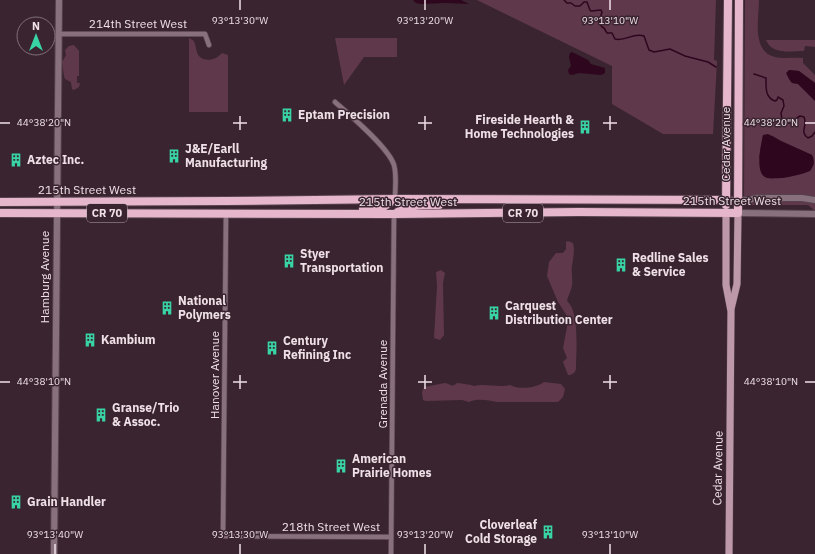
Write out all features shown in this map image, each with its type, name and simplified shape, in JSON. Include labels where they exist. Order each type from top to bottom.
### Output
[{"type":"main road","name":"Cedar Avenue","points":[[728,0],[726,285],[731,311],[729,554]]},
{"type":"main road","name":"Cedar Avenue","points":[[731,311],[737,284],[739,0]]},
{"type":"main road","name":"215th Street West","points":[[0,202],[395,199],[726,200]]},
{"type":"main road","points":[[302,214],[338,209],[382,208],[395,199]]},
{"type":"main road","points":[[394,214],[399,210],[409,207],[462,204],[475,199]]},
{"type":"main road","name":"215th Street West","points":[[0,213],[738,213]]},
{"type":"street","name":"Hamburg Avenue","points":[[54,554],[59,0]]},
{"type":"street","name":"214th Street West","points":[[59,34],[205,34],[209,45]]},
{"type":"street","points":[[335,102],[374,139],[390,157],[395,173],[395,199]]},
{"type":"street","points":[[726,200],[738,201],[755,198],[802,198],[815,200]]},
{"type":"street","name":"Hanover Avenue","points":[[223,536],[226,213]]},
{"type":"street","name":"215th Street West","points":[[738,213],[815,214]]},
{"type":"street","name":"Grenada Avenue","points":[[391,554],[394,214]]},
{"type":"street","name":"218th Street West","points":[[223,536],[392,537]]},
{"type":"shaded area","points":[[413,0],[461,0],[469,4],[421,4],[416,3]]},
{"type":"shaded area","points":[[477,0],[716,0],[714,60],[717,61],[713,134],[663,134],[612,104],[612,66]]},
{"type":"shaded area","points":[[745,0],[759,0],[758,33],[762,48],[767,54],[775,57],[803,58],[803,63],[815,75],[815,83],[799,71],[789,70],[789,79],[792,83],[798,84],[815,101],[815,211],[808,205],[744,205]],"holes":[[[763,135],[773,136],[812,155],[814,164],[810,171],[759,158]]]},
{"type":"shaded area","points":[[189,38],[194,41],[198,55],[204,59],[214,59],[222,53],[228,55],[228,112],[189,112]]},
{"type":"shaded area","points":[[335,38],[397,38],[397,57],[364,57],[344,85]]},
{"type":"shaded area","points":[[766,40],[815,40],[815,47],[805,46],[804,51],[782,51],[773,48]]},
{"type":"shaded area","points":[[74,45],[79,51],[79,76],[77,76],[77,83],[80,83],[79,87],[74,90],[72,89],[71,82],[65,79],[62,62],[66,55],[65,50],[69,46]]},
{"type":"shaded area","points":[[572,52],[588,60],[591,64],[605,68],[605,73],[601,75],[579,73],[572,75],[569,74],[568,70],[571,66],[569,57],[570,53]]},
{"type":"shaded area","points":[[789,70],[799,71],[815,83],[815,101],[798,84],[792,83],[786,73]]},
{"type":"shaded area","points":[[768,134],[812,155],[814,163],[810,171],[783,178],[767,178],[763,175],[759,165],[759,159],[763,135]]},
{"type":"shaded area","points":[[568,241],[573,243],[574,252],[572,286],[567,301],[574,314],[577,343],[576,369],[571,375],[568,375],[563,362],[567,358],[563,348],[567,327],[567,316],[558,302],[547,276],[549,262],[556,253],[563,253],[566,249],[566,242]]},
{"type":"shaded area","points":[[441,270],[445,273],[443,283],[444,335],[440,340],[434,338],[437,286],[436,272]]},
{"type":"shaded area","points":[[544,382],[561,384],[565,389],[563,397],[558,402],[497,402],[486,400],[469,402],[462,400],[426,401],[423,400],[422,392],[424,387],[445,383],[452,385],[457,383],[468,384],[474,386],[510,385],[514,387],[527,388],[537,386]]},
{"type":"waterway","points":[[564,0],[575,6],[580,6],[584,2],[587,2],[591,11],[601,10],[602,12],[599,22],[607,33],[612,33],[615,39],[619,40],[636,35],[644,36],[649,50],[654,52],[670,49],[685,56],[708,62],[716,67]]},
{"type":"waterway","points":[[754,74],[766,78],[767,92],[772,100],[775,101],[778,97],[783,100],[784,106],[781,113],[782,120],[789,123],[800,116],[804,117],[805,136],[808,138],[815,132]]},
{"type":"place","name":"Eptam Precision","points":[[287,115]]},
{"type":"place","name":"Fireside Hearth & Home Technologies","points":[[585,127]]},
{"type":"place","name":"J&E/Earll Manufacturing","points":[[174,156]]},
{"type":"place","name":"Aztec Inc.","points":[[16,160]]},
{"type":"place","name":"Styer Transportation","points":[[289,261]]},
{"type":"place","name":"Redline Sales & Service","points":[[621,265]]},
{"type":"place","name":"National Polymers","points":[[167,308]]},
{"type":"place","name":"Carquest Distribution Center","points":[[494,313]]},
{"type":"place","name":"Kambium","points":[[90,340]]},
{"type":"place","name":"Century Refining Inc","points":[[272,348]]},
{"type":"place","name":"Granse/Trio & Assoc.","points":[[101,415]]},
{"type":"place","name":"American Prairie Homes","points":[[341,466]]},
{"type":"place","name":"Grain Handler","points":[[16,502]]},
{"type":"place","name":"Cloverleaf Cold Storage","points":[[548,532]]}]
